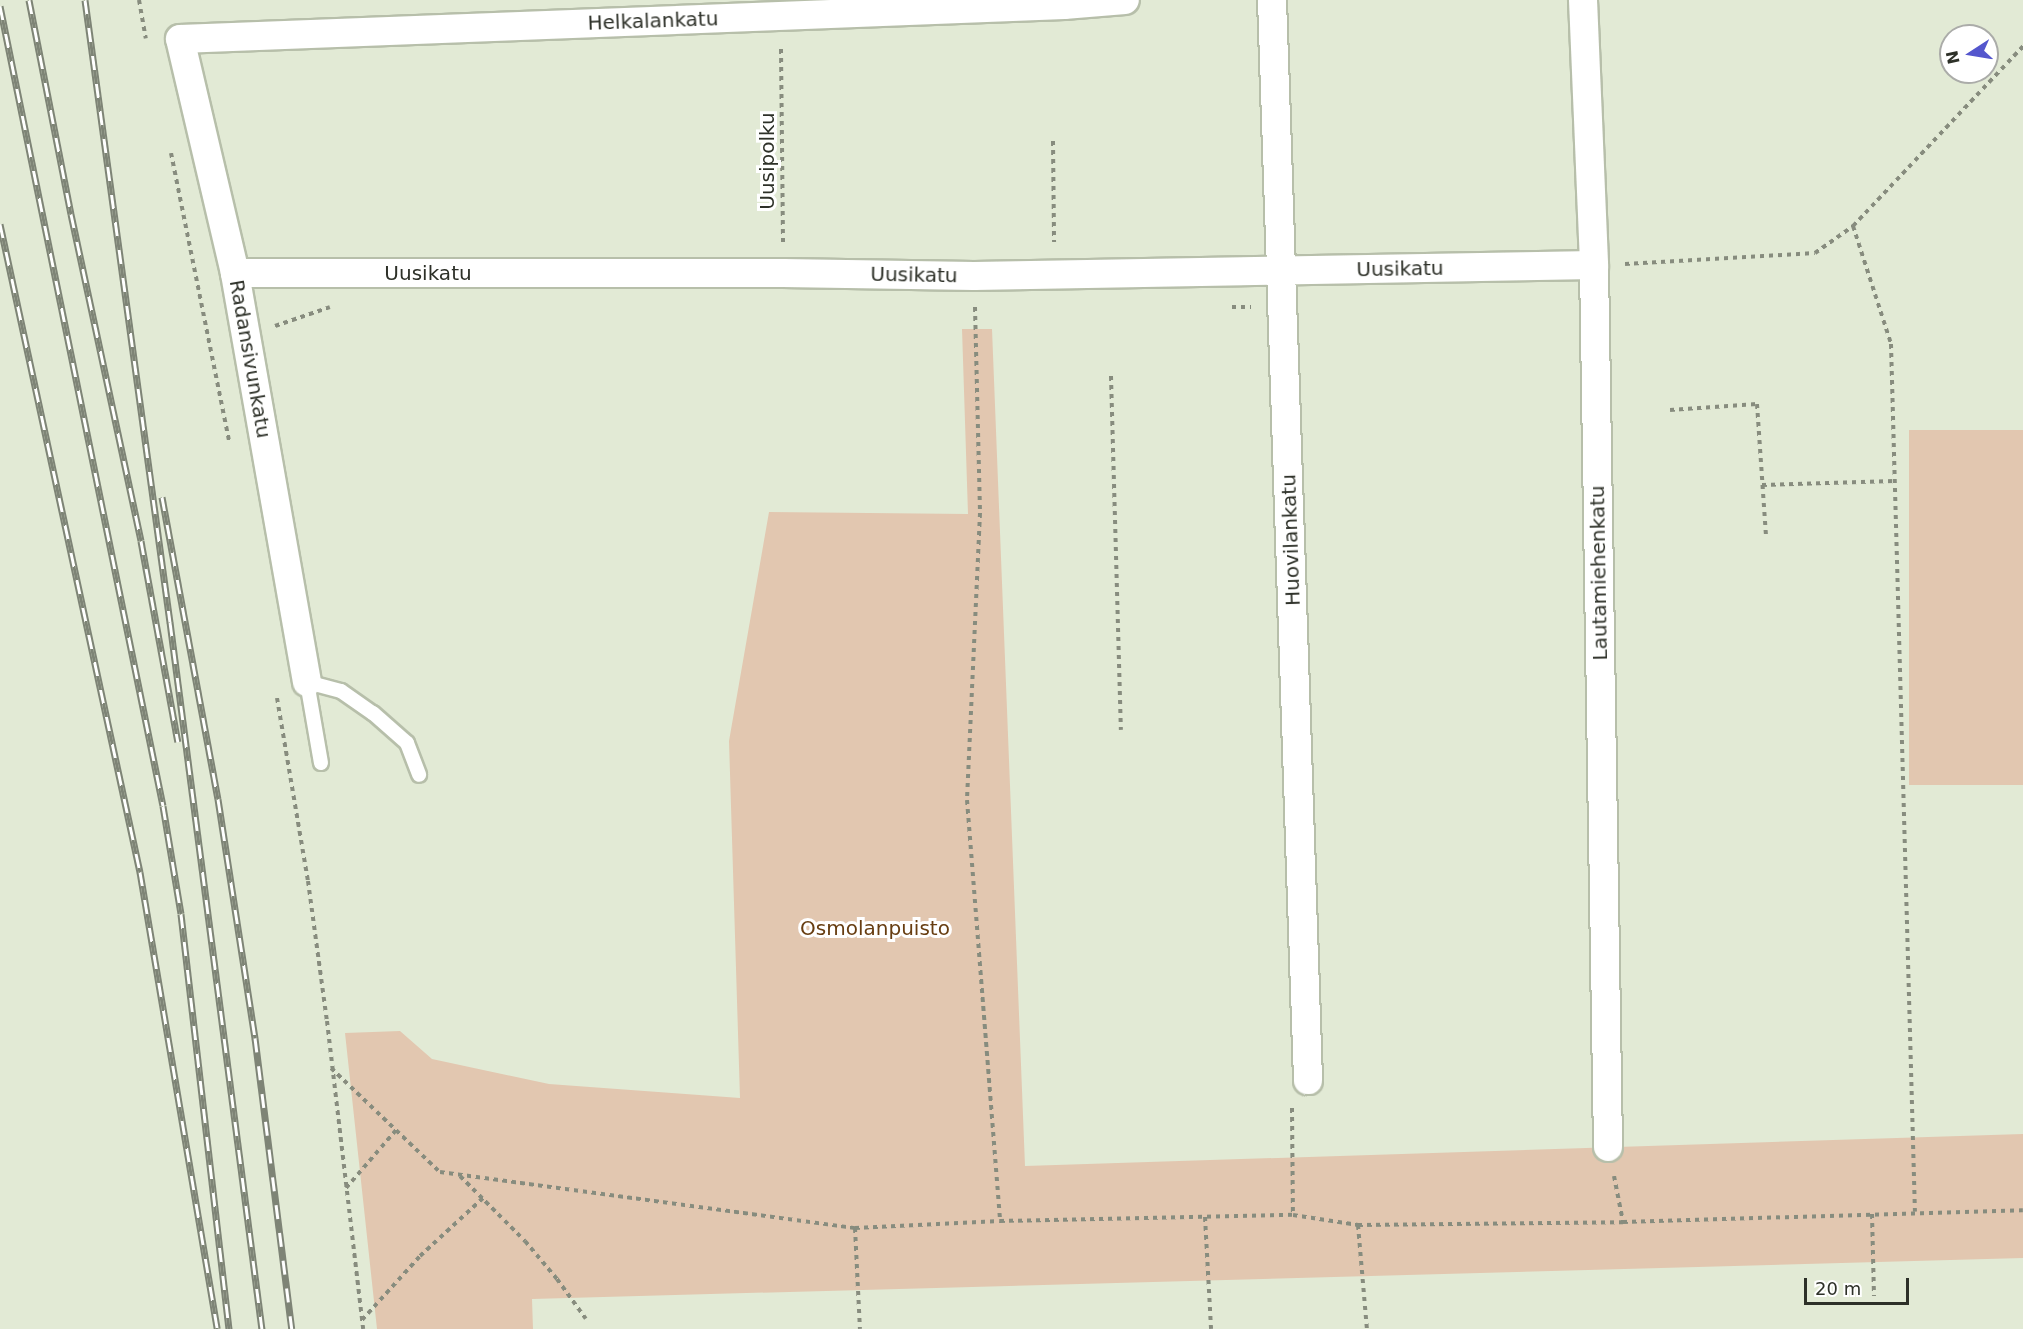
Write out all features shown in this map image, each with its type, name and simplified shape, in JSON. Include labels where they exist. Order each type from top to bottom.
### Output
[{"type":"street","name":"Helkalankatu","points":[[180,39],[1064,5],[1125,0]]},
{"type":"street","name":"Huovilankatu","points":[[1272,0],[1300,1090]]},
{"type":"street","name":"Lautamiehenkatu","points":[[1583,0],[1594,265],[1608,1147]]},
{"type":"street","name":"Radansivunkatu","points":[[180,39],[235,273],[307,682]]},
{"type":"street","name":"Uusikatu","points":[[235,273],[783,273],[974,276],[1594,265]]},
{"type":"lane","points":[[321,763],[307,682],[341,691],[373,713],[407,743],[419,775]]},
{"type":"path","points":[[139,0],[148,45]]},
{"type":"path","name":"Uusipolku","points":[[781,16],[783,273]]},
{"type":"path","points":[[1594,265],[1815,253],[1853,226],[2023,46]]},
{"type":"path","points":[[1053,141],[1054,275]]},
{"type":"path","points":[[170,151],[210,338],[231,452]]},
{"type":"path","points":[[1853,226],[1891,344],[1915,1212]]},
{"type":"path","points":[[974,276],[980,513],[967,800],[1000,1221]]},
{"type":"path","points":[[210,338],[284,324],[329,307],[341,307]]},
{"type":"path","points":[[1112,376],[1121,730]]},
{"type":"path","points":[[1670,410],[1757,404],[1766,536]]},
{"type":"path","points":[[1762,485],[1894,481]]},
{"type":"path","points":[[275,687],[308,881],[363,1329]]},
{"type":"path","points":[[331,1068],[440,1172],[855,1228],[1000,1221],[1293,1215],[1358,1225],[1623,1222],[2023,1210]]},
{"type":"path","points":[[1293,1215],[1300,1090]]},
{"type":"path","points":[[346,1189],[396,1130]]},
{"type":"path","points":[[1608,1147],[1623,1222]]},
{"type":"path","points":[[459,1174],[525,1241],[586,1319]]},
{"type":"path","points":[[362,1320],[413,1262],[483,1198]]},
{"type":"path","points":[[1872,1214],[1874,1296]]},
{"type":"path","points":[[1205,1217],[1211,1329]]},
{"type":"path","points":[[1358,1225],[1367,1329]]},
{"type":"path","points":[[855,1228],[860,1329]]},
{"type":"green space","name":"Osmolanpuisto","points":[[962,329],[992,329],[1025,1166],[2023,1134],[2023,1258],[532,1299],[533,1329],[377,1329],[345,1033],[400,1031],[432,1059],[549,1084],[740,1098],[729,741],[769,512],[968,514]]},
{"type":"green space","points":[[1909,430],[2023,430],[2023,785],[1909,785]]},
{"type":"railway","points":[[29,0],[71,214],[141,541],[178,742]]},
{"type":"railway","points":[[85,0],[170,622],[262,1329]]},
{"type":"railway","points":[[0,6],[163,806],[181,914],[229,1329]]},
{"type":"railway","points":[[0,224],[140,872],[217,1329]]},
{"type":"railway","points":[[162,497],[218,799],[255,1038],[292,1329]]}]
